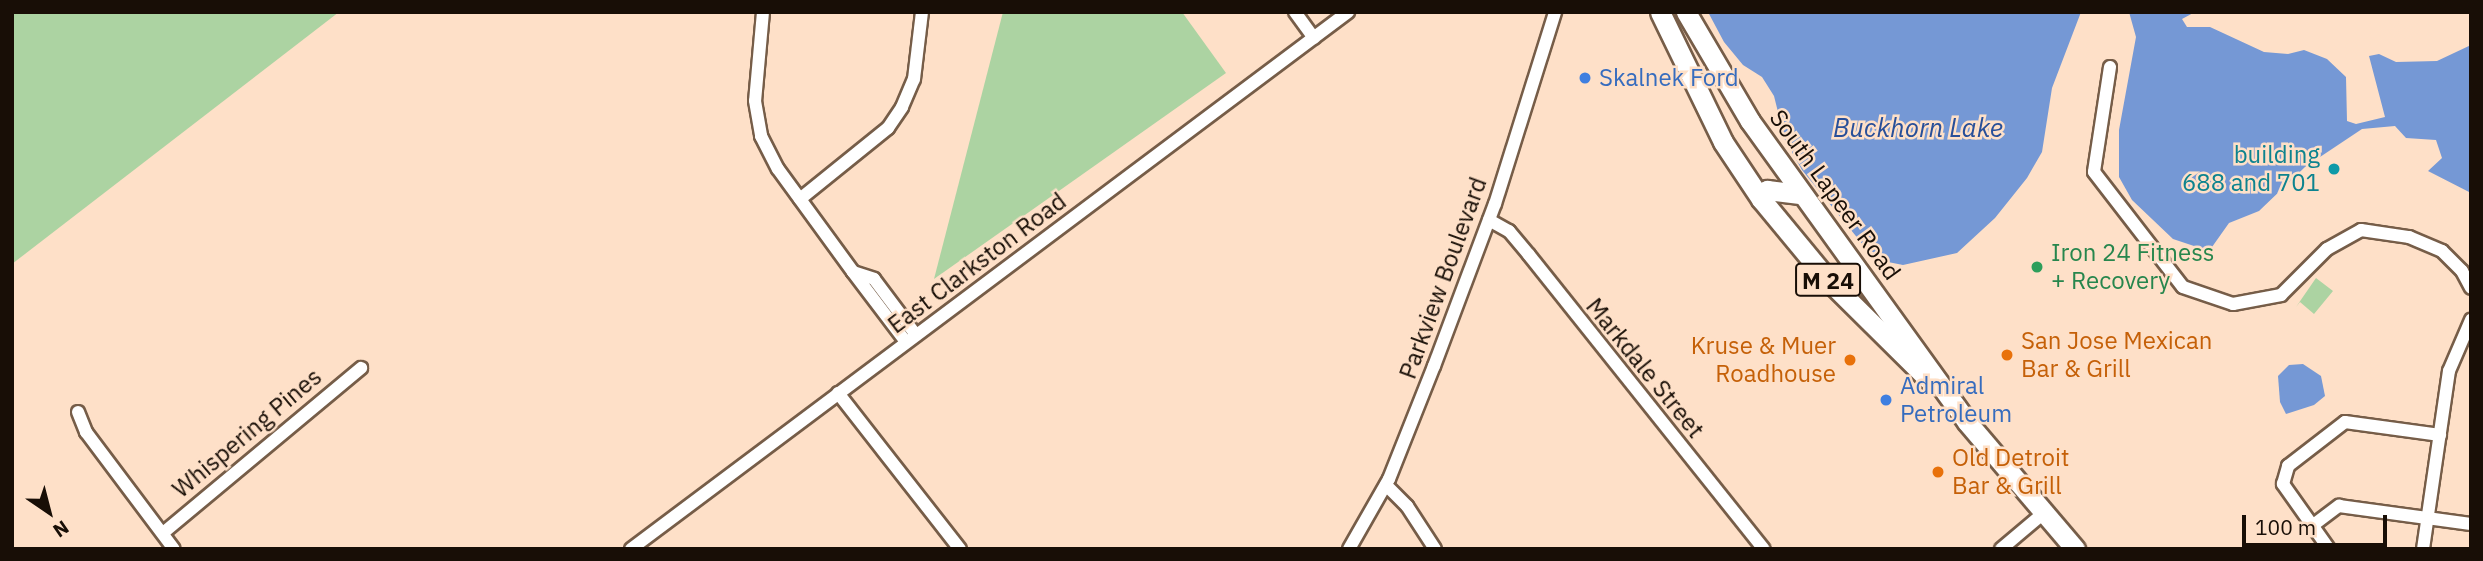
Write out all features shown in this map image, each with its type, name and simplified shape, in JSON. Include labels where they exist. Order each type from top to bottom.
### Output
[{"type":"main road","name":"South Lapeer Road","points":[[1660,12],[1723,142],[1761,200],[1828,280],[1952,401]]},
{"type":"main road","name":"South Lapeer Road","points":[[1686,12],[1750,121],[1802,194],[1952,401],[2075,549]]},
{"type":"main road","points":[[1723,142],[1742,139],[1750,121]]},
{"type":"main road","points":[[1761,200],[1767,190],[1802,194]]},
{"type":"street","points":[[763,12],[755,116],[778,169],[853,272],[874,279],[911,338]]},
{"type":"street","points":[[800,199],[871,143],[895,118],[914,79],[922,12]]},
{"type":"street","points":[[1295,12],[1314,38]]},
{"type":"street","name":"East Clarkston Road","points":[[631,549],[1348,12]]},
{"type":"street","name":"Parkview Boulevard","points":[[1349,549],[1386,485],[1489,220],[1555,12]]},
{"type":"street","points":[[2110,67],[2094,172],[2183,288],[2233,304],[2270,299],[2294,286],[2339,239],[2361,230],[2396,234],[2442,251],[2462,271],[2471,288]]},
{"type":"street","name":"Markdale Street","points":[[1489,220],[1509,231],[1765,549]]},
{"type":"street","points":[[2423,549],[2425,518],[2449,371],[2471,320]]},
{"type":"street","points":[[2457,352],[2471,359]]},
{"type":"street","name":"Whispering Pines","points":[[163,533],[361,368]]},
{"type":"street","points":[[838,393],[960,549]]},
{"type":"street","points":[[78,412],[86,432],[174,549]]},
{"type":"street","points":[[2329,549],[2288,493],[2283,476],[2326,433],[2346,422],[2440,435]]},
{"type":"street","points":[[1386,485],[1407,506],[1436,549]]},
{"type":"street","points":[[2312,526],[2339,506],[2471,524]]},
{"type":"street","points":[[2001,549],[2045,512]]},
{"type":"green space","points":[[12,12],[339,12],[12,264]]},
{"type":"green space","points":[[1003,12],[1182,12],[1226,73],[934,279]]},
{"type":"green space","points":[[2316,278],[2333,291],[2314,314],[2300,302],[2296,307]]},
{"type":"water","name":"Buckhorn Lake","points":[[1708,12],[2081,12],[2052,88],[2042,152],[2027,178],[1995,218],[1957,253],[1903,265],[1888,262],[1864,246],[1802,170],[1785,140],[1774,96],[1762,77],[1743,65],[1724,42]]},
{"type":"water","points":[[2129,12],[2195,12],[2182,19],[2187,27],[2210,27],[2264,52],[2288,54],[2304,50],[2327,59],[2346,77],[2347,121],[2356,124],[2385,117],[2369,56],[2379,54],[2396,62],[2437,61],[2471,45],[2471,193],[2428,171],[2442,158],[2436,140],[2406,138],[2395,126],[2362,129],[2305,167],[2259,211],[2229,223],[2212,247],[2203,249],[2173,239],[2132,200],[2119,177],[2119,130],[2136,37]]},
{"type":"water","points":[[2303,364],[2321,376],[2325,396],[2314,405],[2286,414],[2280,402],[2278,376],[2289,365]]},
{"type":"place","name":"Skalnek Ford","points":[[1585,78]]},
{"type":"place","name":"building 688 and 701","points":[[2334,169]]},
{"type":"place","name":"Iron 24 Fitness + Recovery","points":[[2037,267]]},
{"type":"place","name":"San Jose Mexican Bar & Grill","points":[[2007,355]]},
{"type":"place","name":"Kruse & Muer Roadhouse","points":[[1850,360]]},
{"type":"place","name":"Admiral Petroleum","points":[[1886,400]]},
{"type":"place","name":"Old Detroit Bar & Grill","points":[[1938,472]]}]
